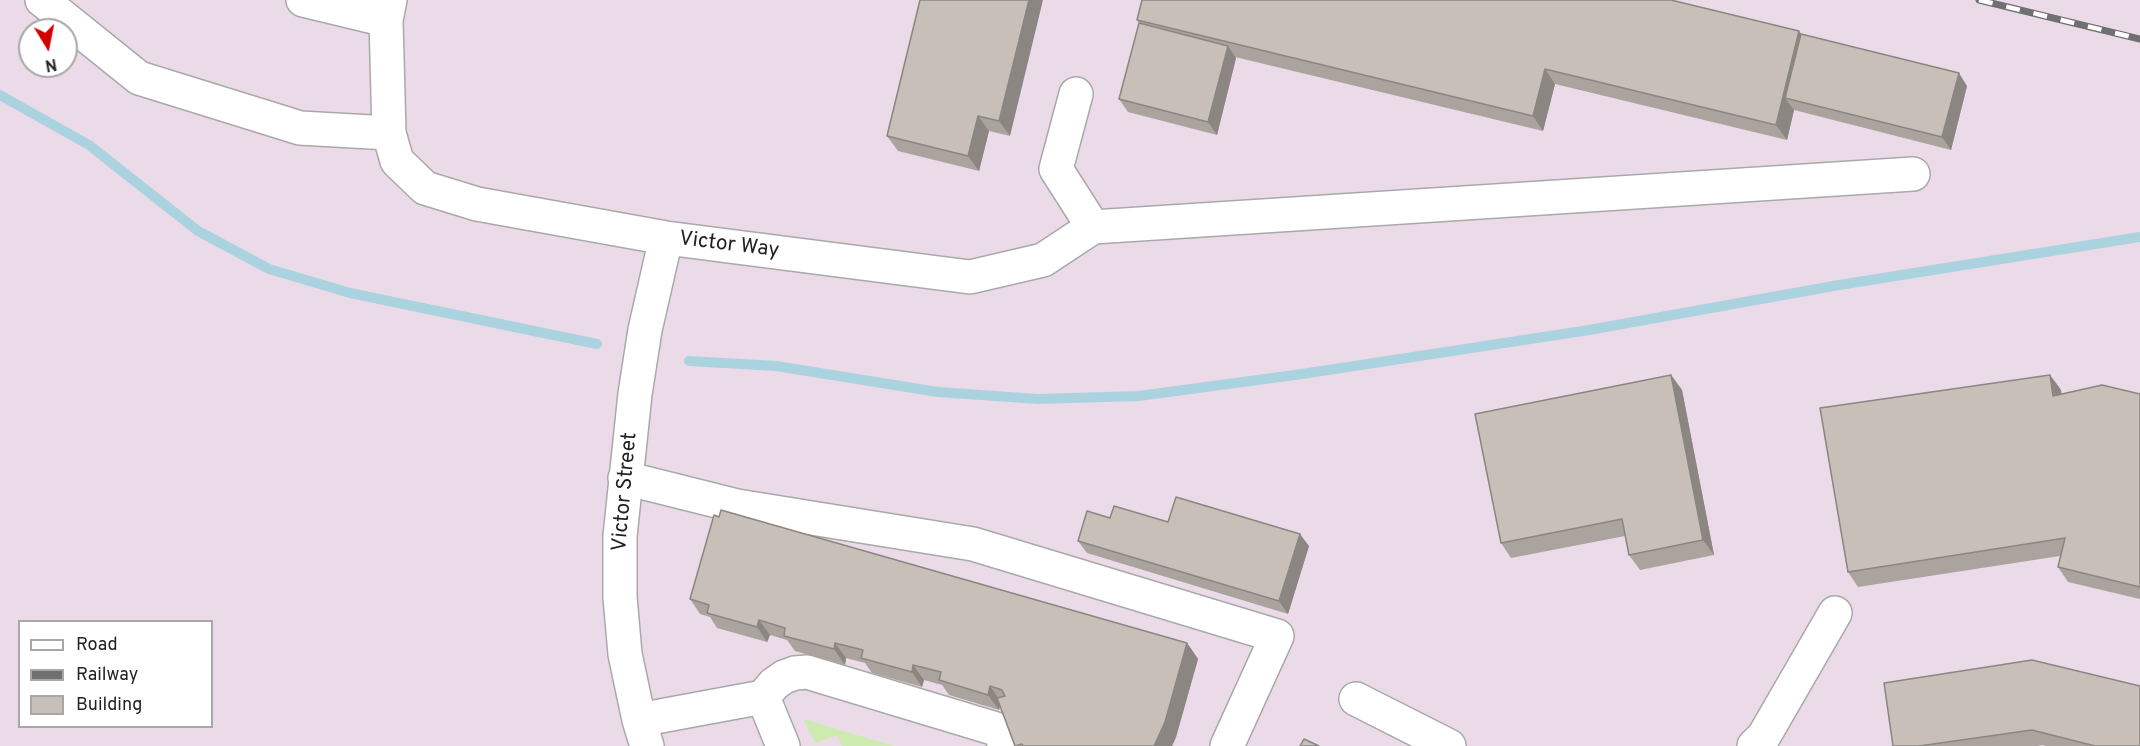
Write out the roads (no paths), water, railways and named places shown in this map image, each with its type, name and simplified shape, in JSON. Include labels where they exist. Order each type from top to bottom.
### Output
[{"type":"street","points":[[42,0],[139,78],[300,128],[389,133]]},
{"type":"street","points":[[303,0],[388,10]]},
{"type":"street","name":"Victor Way","points":[[388,10],[389,133],[397,161],[426,188],[477,204],[666,238],[970,277],[1043,260],[1094,228]]},
{"type":"street","points":[[1076,94],[1056,169],[1094,228],[1913,174]]},
{"type":"street","name":"Victor Street","points":[[643,733],[625,654],[620,597],[620,536],[625,478],[645,330],[666,238]]},
{"type":"street","points":[[625,478],[737,506],[973,544],[1277,636],[1227,746]]},
{"type":"street","points":[[1767,743],[1835,613]]},
{"type":"street","points":[[643,733],[763,697],[774,684],[784,677],[807,672],[996,729],[1003,737],[1004,746]]},
{"type":"street","points":[[763,697],[783,746]]},
{"type":"street","points":[[1356,699],[1449,746]]},
{"type":"waterway","points":[[0,95],[89,145],[198,231],[269,269],[350,293],[597,344]]},
{"type":"waterway","points":[[689,361],[776,366],[938,392],[1038,399],[1139,396],[1302,374],[1589,330],[1839,285],[2140,237]]},
{"type":"railway","points":[[1979,0],[2140,39]]}]
